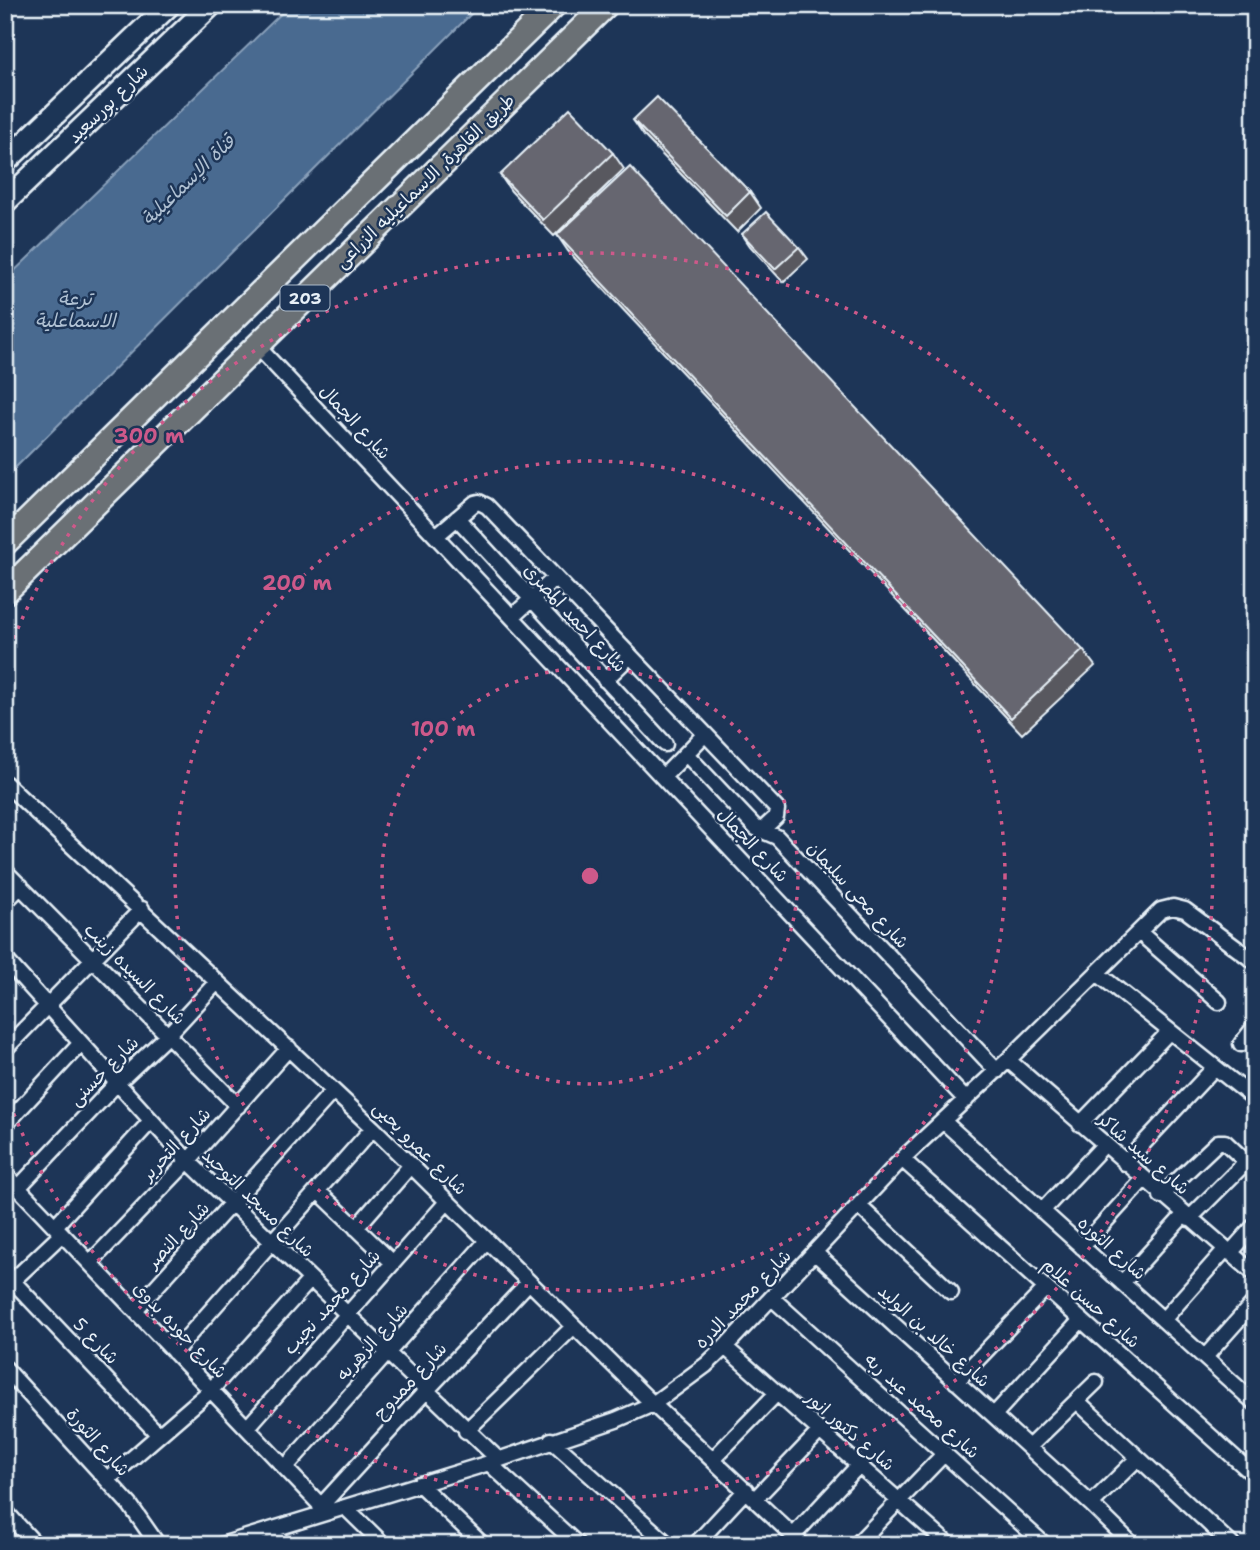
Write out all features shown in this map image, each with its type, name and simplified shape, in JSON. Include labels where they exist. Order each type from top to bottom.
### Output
[{"type":"main road","name":"شارع بورسعيد","points":[[5,162],[169,5]]},
{"type":"main road","name":"شارع بورسعيد","points":[[5,202],[211,5]]},
{"type":"main road","name":"طريق القاهرة, الاسماعيليه الزراعى","points":[[5,543],[228,321],[554,5]]},
{"type":"main road","name":"طريق القاهرة, الاسماعيليه الزراعى","points":[[5,592],[606,5]]},
{"type":"street","name":"شارع الجمال","points":[[257,346],[966,1100]]},
{"type":"street","points":[[436,536],[475,503],[484,503],[777,809],[776,817],[761,831]]},
{"type":"street","name":"شارع احمد المصرى","points":[[457,518],[665,744]]},
{"type":"street","points":[[512,617],[555,578]]},
{"type":"street","points":[[549,656],[568,640]]},
{"type":"street","points":[[605,680],[630,656]]},
{"type":"street","points":[[663,777],[705,734]]},
{"type":"street","name":"شارع محى سليمان","points":[[686,754],[761,831],[777,837],[1003,1066]]},
{"type":"street","name":"شارع عمرو يحيى","points":[[5,783],[373,1128],[653,1404],[796,1538]]},
{"type":"street","name":"شارع السيده زينب","points":[[5,871],[238,1106]]},
{"type":"street","points":[[5,902],[21,886]]},
{"type":"street","points":[[5,1049],[142,909]]},
{"type":"street","name":"شارع محمد الدره","points":[[221,1545],[323,1510],[345,1507],[494,1461],[616,1420],[653,1404],[725,1348],[902,1159],[1003,1066],[1161,910],[1185,910],[1255,962]]},
{"type":"street","points":[[1139,932],[1219,1002]]},
{"type":"street","name":"شارع مسجد التوحيد","points":[[8,968],[47,1006],[151,1121],[232,1205],[426,1391],[578,1545]]},
{"type":"street","points":[[1097,973],[1255,1099]]},
{"type":"street","name":"شارع حسنى","points":[[18,1188],[217,982]]},
{"type":"street","points":[[1241,1044],[1255,1026]]},
{"type":"street","points":[[1080,1124],[1170,1031]]},
{"type":"street","points":[[5,1125],[80,1043]]},
{"type":"street","name":"شارع التحرير","points":[[90,1263],[289,1048]]},
{"type":"street","name":"شارع سيد شاكر","points":[[1003,1066],[1080,1124],[1255,1274]]},
{"type":"street","points":[[1125,1163],[1215,1067]]},
{"type":"street","name":"شارع النصر","points":[[135,1310],[333,1091]]},
{"type":"street","points":[[8,1281],[58,1230],[151,1121]]},
{"type":"street","name":"شارع الثوره","points":[[943,1121],[1163,1320],[1252,1396]]},
{"type":"street","points":[[174,1352],[373,1128]]},
{"type":"street","points":[[1122,1283],[1242,1166],[1243,1158],[1225,1142],[1218,1142],[1161,1196]]},
{"type":"street","points":[[1042,1211],[1104,1145]]},
{"type":"street","name":"شارع حسن علام","points":[[902,1159],[1255,1476]]},
{"type":"street","points":[[356,1228],[411,1165]]},
{"type":"street","name":"شارع جوده بدوى","points":[[5,1174],[323,1510]]},
{"type":"street","points":[[1082,1247],[1143,1180]]},
{"type":"street","points":[[318,1191],[393,1263]]},
{"type":"street","name":"شارع محمد نجيب","points":[[247,1428],[447,1202]]},
{"type":"street","points":[[859,1206],[951,1292]]},
{"type":"street","points":[[1163,1320],[1255,1225]]},
{"type":"street","name":"شارع الزهريه","points":[[285,1468],[487,1241]]},
{"type":"street","name":"شارع خالد بن الوليد","points":[[814,1252],[1133,1545]]},
{"type":"street","points":[[107,1480],[211,1390],[310,1280]]},
{"type":"street","name":"شارع 5","points":[[8,1281],[159,1434]]},
{"type":"street","name":"شارع ممدوح","points":[[323,1510],[426,1391],[529,1282]]},
{"type":"street","points":[[956,1382],[1046,1288]]},
{"type":"street","name":"شارع محمد عبد ربه","points":[[772,1298],[1045,1545]]},
{"type":"street","points":[[1205,1357],[1255,1301]]},
{"type":"street","points":[[993,1415],[1081,1320]]},
{"type":"street","points":[[466,1431],[574,1326]]},
{"type":"street","name":"شارع دكتور انور","points":[[725,1348],[899,1500],[942,1542]]},
{"type":"street","name":"شارع الثورة","points":[[5,1368],[130,1505],[158,1545]]},
{"type":"street","points":[[1029,1447],[1096,1382]]},
{"type":"street","points":[[713,1459],[777,1393]]},
{"type":"street","points":[[1077,1401],[1232,1545]]},
{"type":"street","points":[[695,1545],[820,1431]]},
{"type":"street","points":[[551,1440],[669,1545]]},
{"type":"street","points":[[856,1545],[945,1453]]},
{"type":"street","points":[[1091,1504],[1138,1458]]},
{"type":"street","points":[[780,1545],[796,1538],[859,1465]]},
{"type":"street","points":[[419,1484],[483,1545]]},
{"type":"street","points":[[345,1507],[384,1545]]},
{"type":"street","points":[[5,1511],[36,1545]]},
{"type":"street","points":[[270,1530],[286,1545]]},
{"type":"water","name":"ترعة الاسماعلية","points":[[290,5],[480,5],[5,478],[5,280]]},
{"type":"building","points":[[657,97],[750,192],[726,216],[633,120]]},
{"type":"building","points":[[570,108],[613,153],[543,220],[500,175]]},
{"type":"building","points":[[630,167],[1083,650],[1011,718],[557,235]]},
{"type":"building","points":[[766,212],[799,247],[775,269],[742,234]]},
{"type":"water label","name":"قناة الإسماعيلية","points":[[188,180]]}]
